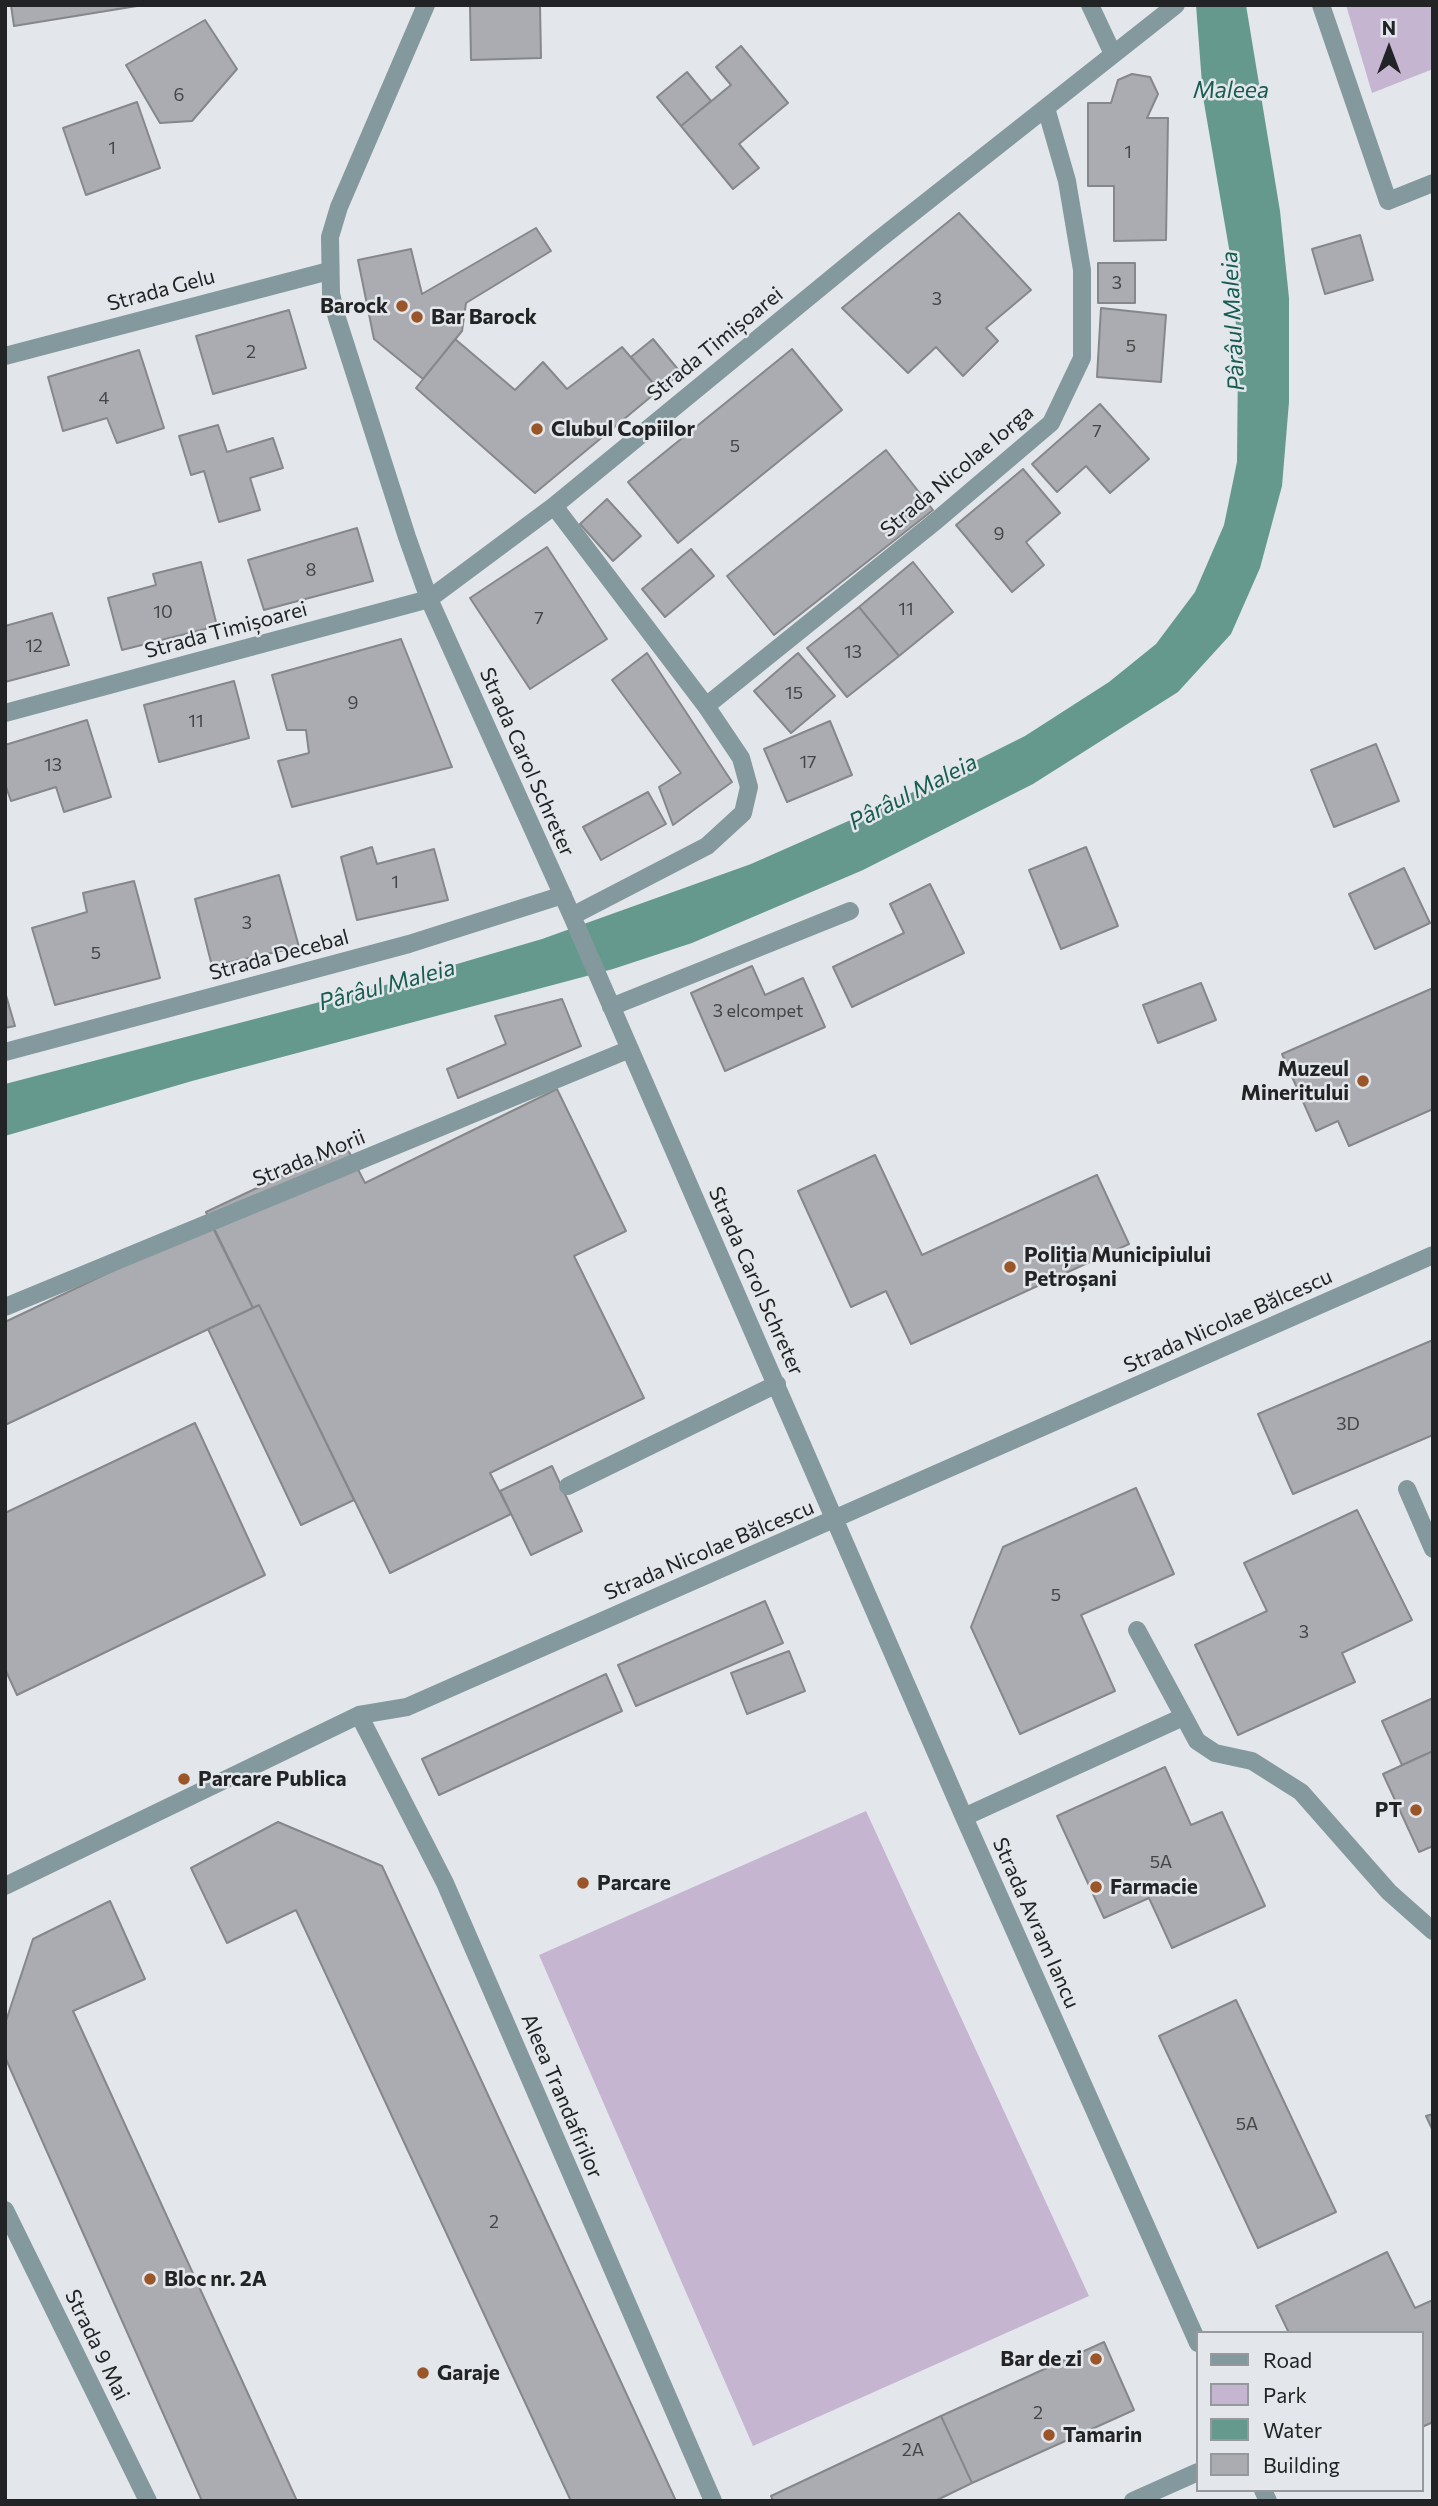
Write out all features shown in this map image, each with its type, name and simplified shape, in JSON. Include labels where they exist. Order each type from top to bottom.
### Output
[{"type":"street","name":"Strada Carol Schreter","points":[[426,5],[339,207],[330,237],[329,271],[337,318],[429,599],[563,895],[837,1520]]},
{"type":"street","points":[[1090,5],[1113,54]]},
{"type":"street","name":"Strada Timișoarei","points":[[5,713],[429,599],[554,506],[877,241],[1176,5]]},
{"type":"street","points":[[1321,5],[1388,201],[1433,183]]},
{"type":"street","name":"Strada Nicolae Iorga","points":[[706,706],[937,520],[1051,423],[1082,358],[1082,270],[1067,181],[1046,108]]},
{"type":"street","name":"Strada Gelu","points":[[5,356],[329,271]]},
{"type":"street","points":[[554,506],[706,706],[741,758],[748,787],[743,813],[707,846],[572,916]]},
{"type":"street","name":"Strada Decebal","points":[[5,1052],[409,944],[563,895]]},
{"type":"street","points":[[611,1007],[850,911]]},
{"type":"street","name":"Strada Morii","points":[[5,1307],[630,1049]]},
{"type":"street","name":"Strada Nicolae Bălcescu","points":[[5,1886],[359,1715],[407,1707],[837,1520],[1433,1255]]},
{"type":"street","points":[[568,1486],[777,1384]]},
{"type":"street","points":[[1406,1489],[1433,1549]]},
{"type":"street","name":"Strada Avram Iancu","points":[[837,1520],[964,1817],[1196,2339]]},
{"type":"street","points":[[1138,1630],[1198,1741],[1215,1753],[1252,1761],[1301,1792],[1389,1892],[1433,1931]]},
{"type":"street","name":"Aleea Trandafirilor","points":[[359,1715],[444,1883],[713,2501]]},
{"type":"street","points":[[964,1817],[1183,1717]]},
{"type":"street","name":"Strada 9 Mai","points":[[5,2210],[148,2501]]},
{"type":"street","points":[[1133,2501],[1196,2473]]},
{"type":"green space","points":[[1346,5],[1433,5],[1433,69],[1372,93]]},
{"type":"green space","points":[[866,1811],[1089,2296],[753,2446],[539,1955]]},
{"type":"water","points":[[1196,5],[1246,5],[1280,211],[1289,298],[1289,402],[1282,486],[1260,568],[1231,634],[1178,692],[1033,784],[863,870],[692,943],[613,969],[192,1081],[5,1136],[5,1084],[389,984],[542,939],[751,864],[905,796],[1025,736],[1109,682],[1156,644],[1195,592],[1224,525],[1237,462],[1238,358],[1232,266],[1203,97]]},
{"type":"building","points":[[11,5],[137,5],[137,6],[14,26]]},
{"type":"building","points":[[470,5],[540,5],[541,58],[471,60]]},
{"type":"building","points":[[205,20],[237,69],[192,121],[160,123],[126,65]]},
{"type":"building","points":[[741,46],[788,103],[739,144],[759,168],[733,189],[681,126],[731,85],[716,67]]},
{"type":"building","points":[[687,72],[711,101],[681,126],[657,97]]},
{"type":"building","points":[[1132,74],[1150,77],[1158,94],[1147,118],[1168,118],[1166,240],[1114,241],[1114,186],[1088,186],[1088,103],[1111,103],[1118,80]]},
{"type":"building","points":[[137,102],[160,168],[86,195],[63,128]]},
{"type":"building","points":[[959,213],[1031,290],[986,328],[998,341],[963,376],[936,347],[908,373],[842,308]]},
{"type":"building","name":"Bar Barock","points":[[536,228],[551,251],[466,303],[462,331],[423,379],[374,339],[358,260],[411,249],[422,294]]},
{"type":"building","points":[[1360,235],[1373,280],[1325,294],[1312,249]]},
{"type":"building","points":[[1098,263],[1135,263],[1135,303],[1098,303]]},
{"type":"building","points":[[1101,308],[1166,315],[1161,382],[1097,377]]},
{"type":"building","points":[[289,310],[306,368],[213,394],[196,336]]},
{"type":"building","name":"Clubul Copiilor","points":[[455,339],[515,390],[543,362],[567,389],[622,347],[659,390],[535,493],[416,388]]},
{"type":"building","points":[[653,339],[681,373],[659,390],[631,357]]},
{"type":"building","points":[[792,349],[842,410],[678,543],[628,482]]},
{"type":"building","points":[[139,350],[164,428],[117,443],[107,418],[63,431],[48,377]]},
{"type":"building","points":[[1100,404],[1149,459],[1110,493],[1086,466],[1057,492],[1032,464]]},
{"type":"building","points":[[218,425],[227,452],[273,438],[283,468],[250,478],[260,510],[219,522],[204,471],[191,475],[179,436]]},
{"type":"building","points":[[886,450],[933,510],[774,635],[727,576]]},
{"type":"building","points":[[1023,469],[1060,513],[1026,542],[1044,565],[1012,592],[956,525]]},
{"type":"building","points":[[607,499],[641,536],[613,561],[580,524]]},
{"type":"building","points":[[357,528],[373,581],[264,610],[248,560]]},
{"type":"building","points":[[547,547],[607,639],[530,689],[470,598]]},
{"type":"building","points":[[691,549],[714,576],[665,617],[642,589]]},
{"type":"building","points":[[201,562],[217,626],[122,650],[108,598],[156,585],[153,574]]},
{"type":"building","points":[[913,562],[953,612],[899,656],[859,607]]},
{"type":"building","points":[[859,607],[899,656],[847,697],[807,648]]},
{"type":"building","points":[[52,613],[69,665],[5,682],[5,626]]},
{"type":"building","points":[[401,639],[452,767],[292,807],[278,761],[309,753],[306,730],[287,730],[272,675]]},
{"type":"building","points":[[647,653],[732,782],[673,825],[659,787],[681,773],[612,680]]},
{"type":"building","points":[[798,653],[835,696],[791,733],[754,691]]},
{"type":"building","points":[[234,681],[249,738],[159,762],[144,705]]},
{"type":"building","points":[[87,720],[111,797],[64,812],[56,787],[11,801],[5,784],[5,745]]},
{"type":"building","points":[[830,721],[852,775],[787,802],[764,749]]},
{"type":"building","points":[[1376,744],[1399,801],[1334,827],[1311,770]]},
{"type":"building","points":[[648,792],[666,824],[601,860],[583,827]]},
{"type":"building","points":[[372,847],[377,864],[434,849],[448,900],[357,920],[341,857]]},
{"type":"building","points":[[1086,847],[1118,926],[1061,949],[1029,870]]},
{"type":"building","points":[[1404,868],[1430,923],[1375,949],[1349,894]]},
{"type":"building","points":[[279,875],[299,947],[212,966],[195,899]]},
{"type":"building","points":[[134,881],[160,978],[55,1005],[32,928],[87,912],[83,893]]},
{"type":"building","points":[[930,884],[964,953],[852,1007],[833,967],[904,933],[890,904]]},
{"type":"building","points":[[752,966],[765,995],[803,978],[825,1027],[725,1071],[691,993]]},
{"type":"building","points":[[1201,983],[1216,1020],[1158,1043],[1143,1005]]},
{"type":"building","name":"Muzeul Mineritului","points":[[1433,988],[1433,1109],[1349,1146],[1338,1121],[1316,1131],[1282,1054]]},
{"type":"building","points":[[5,992],[15,1026],[5,1028]]},
{"type":"building","points":[[562,999],[581,1046],[458,1098],[447,1069],[506,1044],[495,1016]]},
{"type":"building","points":[[557,1089],[626,1231],[574,1256],[644,1398],[490,1473],[511,1514],[390,1573],[259,1305],[253,1308],[206,1212],[346,1146],[365,1183]]},
{"type":"building","points":[[875,1155],[922,1255],[1097,1175],[1129,1244],[911,1344],[886,1291],[851,1307],[798,1191]]},
{"type":"building","points":[[211,1224],[253,1308],[5,1425],[5,1322]]},
{"type":"building","points":[[259,1305],[354,1500],[301,1525],[208,1329]]},
{"type":"building","points":[[1433,1340],[1433,1435],[1293,1494],[1258,1414]]},
{"type":"building","points":[[195,1423],[265,1575],[17,1695],[5,1669],[5,1513]]},
{"type":"building","points":[[552,1466],[582,1531],[531,1555],[500,1491]]},
{"type":"building","points":[[1136,1488],[1174,1574],[1081,1615],[1115,1691],[1020,1734],[971,1627],[1003,1547]]},
{"type":"building","points":[[1357,1510],[1412,1620],[1342,1653],[1355,1682],[1238,1735],[1195,1645],[1267,1611],[1244,1563]]},
{"type":"building","points":[[765,1601],[783,1643],[636,1706],[618,1665]]},
{"type":"building","points":[[789,1651],[805,1691],[747,1714],[731,1673]]},
{"type":"building","points":[[606,1674],[622,1711],[439,1795],[422,1759]]},
{"type":"building","name":"PT","points":[[1433,1698],[1433,1751],[1402,1765],[1382,1721]]},
{"type":"building","name":"PT","points":[[1433,1751],[1433,1846],[1419,1852],[1383,1774]]},
{"type":"building","points":[[1165,1767],[1191,1825],[1222,1812],[1265,1906],[1172,1948],[1149,1898],[1104,1918],[1057,1816]]},
{"type":"building","points":[[278,1822],[382,1866],[676,2501],[571,2501],[296,1910],[227,1943],[191,1868]]},
{"type":"building","name":"Bloc nr. 2A","points":[[110,1901],[145,1979],[73,2011],[297,2501],[202,2501],[5,2057],[5,2024],[33,1939]]},
{"type":"building","points":[[1236,2000],[1336,2212],[1258,2248],[1159,2036]]},
{"type":"building","points":[[1433,2114],[1433,2131],[1426,2116]]},
{"type":"building","points":[[1387,2252],[1415,2308],[1433,2300],[1433,2422],[1424,2426],[1424,2331],[1288,2331],[1276,2306]]},
{"type":"building","points":[[1104,2342],[1134,2410],[972,2483],[941,2416]]},
{"type":"building","points":[[941,2416],[972,2483],[935,2501],[773,2501],[771,2496]]},
{"type":"place","name":"Barock","points":[[402,306]]},
{"type":"place","name":"Bar Barock","points":[[417,317]]},
{"type":"place","name":"Clubul Copiilor","points":[[537,429]]},
{"type":"place","name":"Muzeul Mineritului","points":[[1363,1081]]},
{"type":"place","name":"Poliția Municipiului Petroșani","points":[[1010,1267]]},
{"type":"place","name":"Parcare Publica","points":[[184,1779]]},
{"type":"place","name":"PT","points":[[1416,1810]]},
{"type":"place","name":"Parcare","points":[[583,1883]]},
{"type":"place","name":"Farmacie","points":[[1096,1887]]},
{"type":"place","name":"Bloc nr. 2A","points":[[150,2279]]},
{"type":"place","name":"Bar de zi","points":[[1096,2359]]},
{"type":"place","name":"Garaje","points":[[423,2373]]},
{"type":"place","name":"Tamarin","points":[[1049,2435]]},
{"type":"water label","name":"Maleea","points":[[1231,90]]},
{"type":"water label","name":"Pârâul Maleia","points":[[1233,321]]},
{"type":"water label","name":"Pârâul Maleia","points":[[913,792]]},
{"type":"water label","name":"Pârâul Maleia","points":[[387,985]]}]
